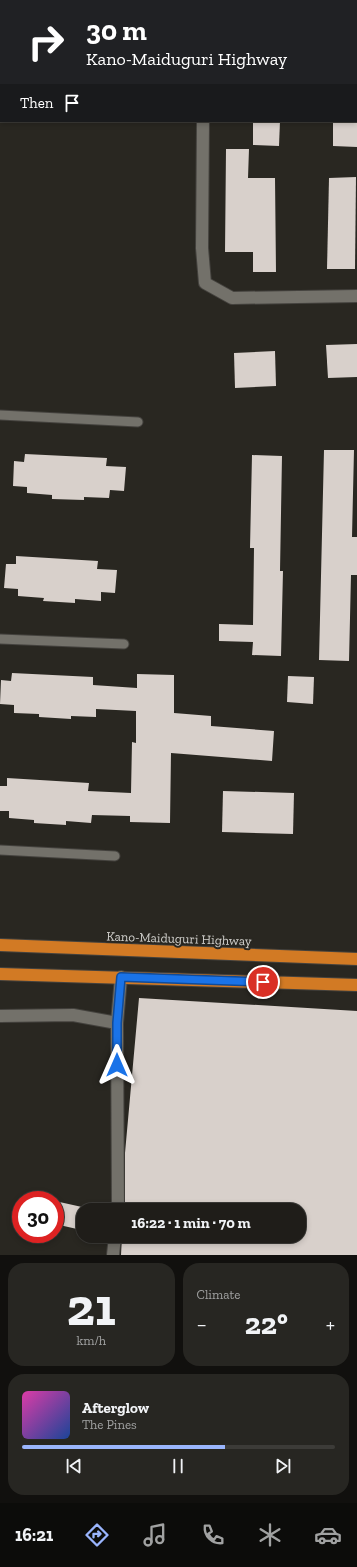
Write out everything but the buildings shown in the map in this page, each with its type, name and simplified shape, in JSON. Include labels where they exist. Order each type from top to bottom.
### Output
[{"type":"highway","name":"Kano-Maiduguri Highway","points":[[0,945],[357,959]]},
{"type":"highway","points":[[0,974],[357,985]]},
{"type":"street","points":[[202,122],[202,248],[205,283],[232,298],[357,296]]},
{"type":"street","points":[[118,1203],[117,1023],[121,977]]},
{"type":"street","points":[[0,1016],[73,1015],[117,1023]]},
{"type":"street","points":[[113,1255],[114,1243]]},
{"type":"lane","points":[[0,415],[138,422]]},
{"type":"lane","points":[[0,639],[124,644]]},
{"type":"lane","points":[[0,850],[115,856]]},
{"type":"route","points":[[117,1065],[117,1023],[121,977],[263,982]]}]
